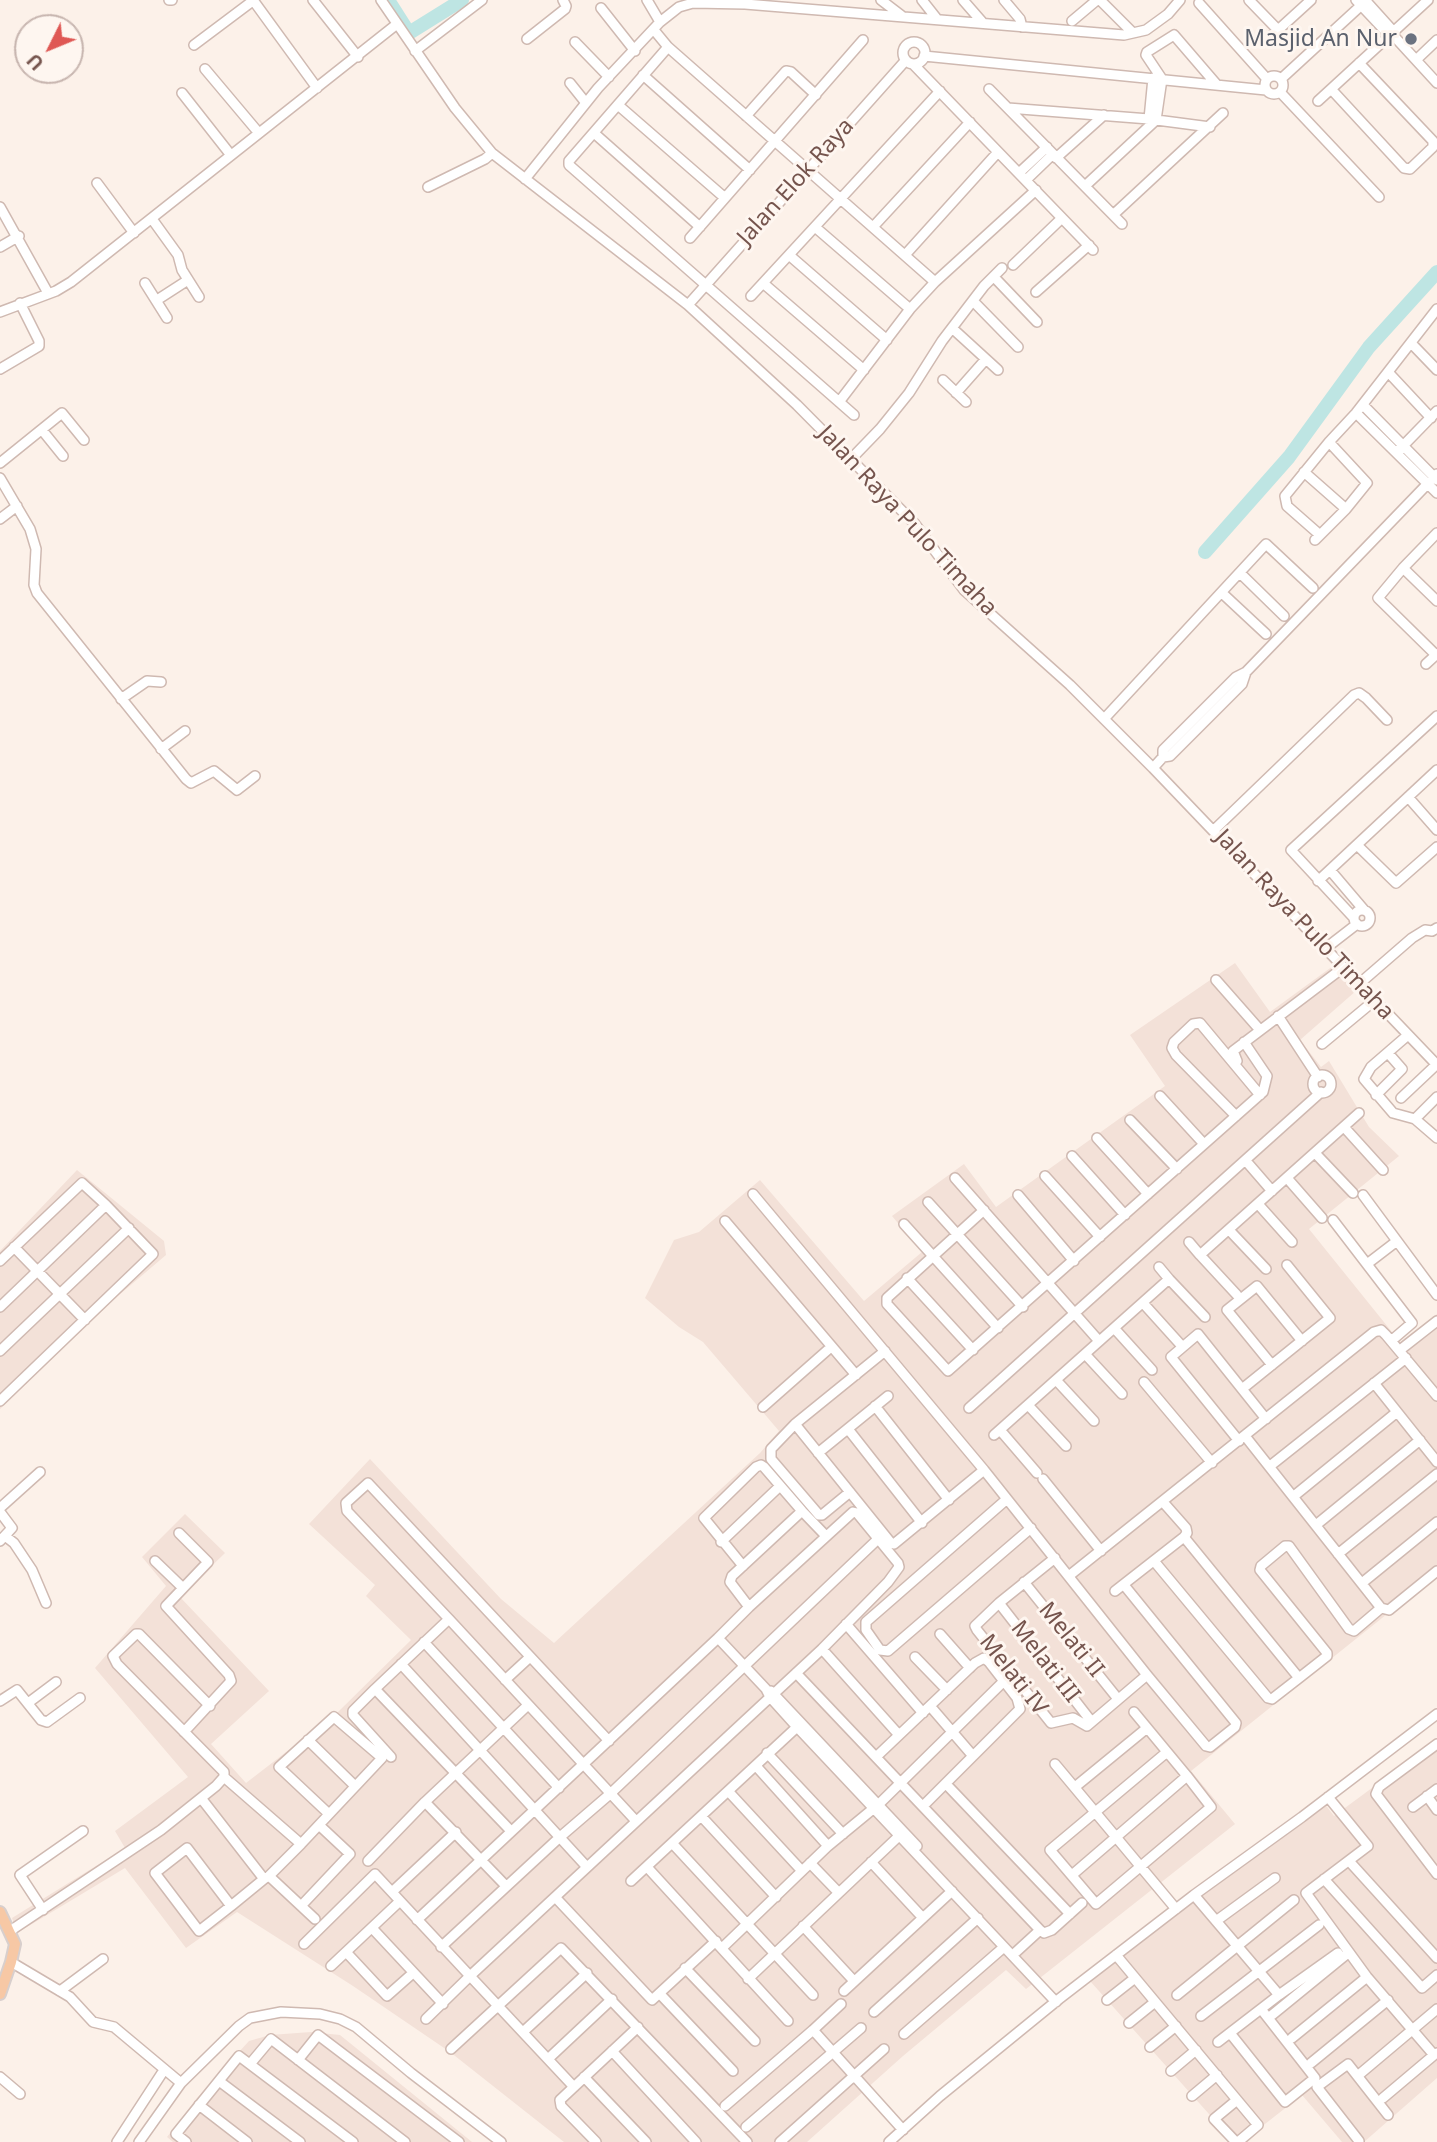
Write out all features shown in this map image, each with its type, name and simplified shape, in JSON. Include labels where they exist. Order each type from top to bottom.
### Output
[{"type":"main road","points":[[0,1912],[15,1944],[0,1994]]},
{"type":"street","points":[[194,45],[253,0],[317,88]]},
{"type":"street","points":[[313,0],[358,57]]},
{"type":"street","name":"Jalan Raya Pulo Timaha","points":[[381,0],[456,108],[492,153],[530,173],[690,303],[779,388],[855,455],[920,529],[964,590],[1070,685],[1109,713],[1159,761],[1330,946],[1344,967],[1366,978],[1375,1000],[1437,1064]]},
{"type":"street","points":[[417,50],[482,0]]},
{"type":"street","points":[[527,39],[565,9],[564,0]]},
{"type":"street","points":[[647,0],[668,47],[935,282]]},
{"type":"street","points":[[881,0],[903,16]]},
{"type":"street","points":[[922,0],[937,19]]},
{"type":"street","points":[[963,0],[983,23]]},
{"type":"street","points":[[1004,0],[1020,19],[1023,27]]},
{"type":"street","points":[[1072,21],[1099,0],[1133,33]]},
{"type":"street","points":[[530,173],[586,103],[657,26],[679,7],[693,1],[755,2],[1124,35],[1146,30],[1180,0]]},
{"type":"street","points":[[1266,41],[1311,0]]},
{"type":"street","points":[[1318,102],[1428,0]]},
{"type":"street","points":[[1281,79],[1363,1],[1437,82]]},
{"type":"street","points":[[1254,2],[1278,30]]},
{"type":"street","points":[[1199,4],[1267,79]]},
{"type":"street","points":[[601,8],[635,51]]},
{"type":"street","points":[[0,312],[71,282],[397,24]]},
{"type":"street","points":[[1085,186],[1153,119],[1158,79],[1145,53],[1174,35],[1217,85]]},
{"type":"street","points":[[690,238],[863,40]]},
{"type":"street","points":[[1416,60],[1437,40]]},
{"type":"street","points":[[575,42],[609,77]]},
{"type":"street","points":[[924,56],[920,44],[912,42],[903,51],[910,62],[1091,247],[1036,292]]},
{"type":"street","points":[[668,47],[569,160],[571,168],[702,288],[854,415]]},
{"type":"street","points":[[924,56],[1266,90],[1271,94],[1280,92]]},
{"type":"street","points":[[910,62],[918,63],[924,56]]},
{"type":"street","name":"Jalan Elok Raya","points":[[690,303],[807,170],[910,62]]},
{"type":"street","points":[[1331,89],[1407,170],[1433,147],[1433,141],[1359,63]]},
{"type":"street","points":[[205,69],[258,132]]},
{"type":"street","points":[[746,116],[786,71],[791,72],[816,95]]},
{"type":"street","points":[[643,75],[750,170]]},
{"type":"street","points":[[1266,90],[1267,79],[1274,76],[1281,79]]},
{"type":"street","points":[[1280,92],[1283,86],[1281,79]]},
{"type":"street","points":[[570,83],[586,103]]},
{"type":"street","points":[[989,89],[1122,224]]},
{"type":"street","points":[[751,296],[940,91]]},
{"type":"street","points":[[1280,92],[1379,197]]},
{"type":"street","points":[[182,93],[230,154]]},
{"type":"street","points":[[618,105],[725,198]]},
{"type":"street","points":[[1008,108],[1153,119],[1210,127]]},
{"type":"street","points":[[1113,215],[1223,113]]},
{"type":"street","points":[[1022,176],[1104,115]]},
{"type":"street","points":[[873,227],[970,122]]},
{"type":"street","points":[[594,133],[700,227]]},
{"type":"street","points":[[905,255],[998,152]]},
{"type":"street","points":[[428,187],[492,153]]},
{"type":"street","points":[[97,183],[134,233]]},
{"type":"street","points":[[839,402],[910,309],[935,282],[1035,190]]},
{"type":"street","points":[[0,207],[19,236],[48,293]]},
{"type":"street","points":[[1013,265],[1062,218]]},
{"type":"street","points":[[152,219],[178,255],[182,270],[199,297]]},
{"type":"street","points":[[815,227],[910,309]]},
{"type":"street","points":[[0,247],[19,236]]},
{"type":"street","points":[[789,255],[887,340]]},
{"type":"street","points":[[855,455],[909,393],[952,328],[1002,268]]},
{"type":"street","points":[[994,277],[1037,322]]},
{"type":"street","points":[[157,300],[188,280]]},
{"type":"street","points":[[145,283],[167,318]]},
{"type":"street","points":[[763,283],[864,370]]},
{"type":"street","points":[[973,301],[1018,347]]},
{"type":"street","points":[[0,369],[39,346],[20,303]]},
{"type":"street","points":[[1329,442],[1367,483],[1318,537],[1285,502],[1285,496],[1329,442],[1363,405],[1435,315]]},
{"type":"street","points":[[952,328],[998,370]]},
{"type":"street","points":[[1411,343],[1437,370]]},
{"type":"street","points":[[956,393],[986,359]]},
{"type":"street","points":[[1388,372],[1434,415],[1399,450]]},
{"type":"street","points":[[943,380],[966,402]]},
{"type":"street","points":[[1363,405],[1399,450]]},
{"type":"street","points":[[0,463],[62,413],[84,440]]},
{"type":"street","points":[[1356,413],[1434,479],[1437,494]]},
{"type":"street","points":[[1367,424],[1374,417]]},
{"type":"street","points":[[42,430],[63,456]]},
{"type":"street","points":[[1304,472],[1346,509]]},
{"type":"street","points":[[1159,761],[1163,750],[1193,727],[1233,686],[1236,677],[1246,672],[1434,479]]},
{"type":"street","points":[[1,482],[30,529],[36,549],[34,585],[37,593],[189,782],[214,771],[239,790],[255,776]]},
{"type":"street","points":[[0,519],[17,506]]},
{"type":"street","points":[[1426,664],[1436,654],[1378,598],[1403,568],[1435,540]]},
{"type":"street","points":[[1109,713],[1266,544],[1313,588]]},
{"type":"street","points":[[1403,568],[1437,601]]},
{"type":"street","points":[[1240,573],[1284,616]]},
{"type":"street","points":[[1222,593],[1266,634]]},
{"type":"street","points":[[121,699],[147,681],[161,682]]},
{"type":"street","points":[[1219,825],[1354,695],[1359,693],[1366,698],[1387,720]]},
{"type":"street","points":[[1356,921],[1291,850],[1437,716]]},
{"type":"street","points":[[161,749],[185,730]]},
{"type":"street","points":[[1318,881],[1436,772]]},
{"type":"street","points":[[1408,797],[1437,830]]},
{"type":"street","points":[[1357,845],[1396,883],[1437,847]]},
{"type":"street","points":[[1330,870],[1364,910],[1359,911],[1356,921],[1330,946]]},
{"type":"street","points":[[1366,978],[1412,937],[1425,930],[1433,931],[1437,928]]},
{"type":"street","points":[[1261,1093],[1232,1053],[1344,967]]},
{"type":"street","points":[[1216,980],[1260,1030]]},
{"type":"street","points":[[1322,1044],[1375,1000]]},
{"type":"street","points":[[1278,1016],[1318,1077]]},
{"type":"street","points":[[1236,1115],[1172,1048],[1174,1042],[1194,1024],[1200,1023],[1261,1093]]},
{"type":"street","points":[[1408,1035],[1371,1067],[1364,1079],[1393,1113],[1415,1119],[1437,1138]]},
{"type":"street","points":[[984,1210],[888,1295],[887,1304],[950,1372],[1261,1093],[1267,1076],[1244,1042]]},
{"type":"street","points":[[1377,1095],[1402,1069],[1388,1053]]},
{"type":"street","points":[[1401,1098],[1437,1064]]},
{"type":"street","points":[[1318,1077],[1314,1086],[1321,1093]]},
{"type":"street","points":[[969,1408],[1321,1093],[1327,1091],[1331,1082],[1327,1077],[1318,1077]]},
{"type":"street","points":[[1160,1096],[1204,1144]]},
{"type":"street","points":[[1415,1119],[1437,1097]]},
{"type":"street","points":[[1200,1255],[1359,1113]]},
{"type":"street","points":[[1130,1120],[1177,1169]]},
{"type":"street","points":[[1344,1127],[1383,1170]]},
{"type":"street","points":[[1097,1138],[1148,1194]]},
{"type":"street","points":[[1315,1153],[1358,1194],[1437,1295]]},
{"type":"street","points":[[1072,1156],[1125,1215]]},
{"type":"street","points":[[1246,1161],[1272,1191]]},
{"type":"street","points":[[1045,1176],[1100,1237]]},
{"type":"street","points":[[956,1178],[1099,1341]]},
{"type":"street","points":[[1287,1178],[1322,1218]]},
{"type":"street","points":[[0,1261],[82,1183],[153,1254],[0,1401]]},
{"type":"street","points":[[753,1194],[985,1470],[1147,1675],[1206,1746],[1210,1747],[1236,1725],[1124,1585]]},
{"type":"street","points":[[1018,1195],[1074,1261]]},
{"type":"street","points":[[928,1202],[1023,1307]]},
{"type":"street","points":[[1258,1204],[1292,1242]]},
{"type":"street","points":[[0,1307],[106,1205]]},
{"type":"street","points":[[1333,1220],[1412,1323],[1391,1341]]},
{"type":"street","points":[[725,1221],[856,1375]]},
{"type":"street","points":[[904,1224],[998,1328]]},
{"type":"street","points":[[0,1352],[129,1228]]},
{"type":"street","points":[[1228,1230],[1266,1269]]},
{"type":"street","points":[[1367,1264],[1397,1241]]},
{"type":"street","points":[[1189,1242],[1237,1294]]},
{"type":"street","points":[[14,1247],[85,1320]]},
{"type":"street","points":[[1242,1389],[1330,1318],[1287,1265]]},
{"type":"street","points":[[1159,1267],[1205,1317]]},
{"type":"street","points":[[907,1278],[973,1350]]},
{"type":"street","points":[[1101,1550],[1040,1476],[997,1433],[1169,1279]]},
{"type":"street","points":[[1272,1365],[1227,1310],[1257,1286],[1302,1341]]},
{"type":"street","points":[[1143,1303],[1180,1344]]},
{"type":"street","points":[[1270,1466],[1374,1383],[1435,1327]]},
{"type":"street","points":[[1114,1328],[1152,1370]]},
{"type":"street","points":[[1070,1575],[1374,1332],[1381,1330],[1437,1396]]},
{"type":"street","points":[[1266,1419],[1198,1334],[1171,1357],[1242,1439],[1270,1466],[1381,1608],[1389,1610],[1437,1571]]},
{"type":"street","points":[[763,1407],[831,1347]]},
{"type":"street","points":[[850,1492],[819,1515],[772,1458],[771,1449],[795,1423],[885,1351]]},
{"type":"street","points":[[1085,1354],[1122,1394]]},
{"type":"street","points":[[1056,1380],[1094,1420]]},
{"type":"street","points":[[1144,1382],[1212,1463]]},
{"type":"street","points":[[1374,1383],[1437,1462]]},
{"type":"street","points":[[818,1452],[888,1396]]},
{"type":"street","points":[[1028,1405],[1066,1447]]},
{"type":"street","points":[[875,1406],[949,1500]]},
{"type":"street","points":[[1294,1496],[1397,1412]]},
{"type":"street","points":[[795,1423],[891,1543],[897,1543],[985,1470]]},
{"type":"street","points":[[848,1429],[922,1523]]},
{"type":"street","points":[[1316,1525],[1420,1440]]},
{"type":"street","points":[[743,1566],[706,1524],[704,1518],[761,1465],[826,1536]]},
{"type":"street","points":[[40,1472],[0,1510],[12,1525],[3,1539],[14,1543],[32,1570],[46,1604]]},
{"type":"street","points":[[1338,1554],[1437,1474]]},
{"type":"street","points":[[609,1741],[368,1483],[346,1503],[345,1507],[636,1821]]},
{"type":"street","points":[[722,1542],[780,1486]]},
{"type":"street","points":[[1007,1499],[866,1622],[864,1626],[880,1650],[888,1651],[1031,1528]]},
{"type":"street","points":[[1115,1591],[1184,1537],[1186,1528],[1163,1502]]},
{"type":"street","points":[[749,1606],[730,1582],[732,1576],[802,1511]]},
{"type":"street","points":[[417,1920],[749,1606],[853,1512],[857,1513],[899,1567],[822,1649],[770,1693],[426,2019]]},
{"type":"street","points":[[1362,1583],[1437,1522]]},
{"type":"street","points":[[180,1533],[208,1562],[166,1606],[229,1675],[231,1681],[184,1732]]},
{"type":"street","points":[[1184,1537],[1299,1678]]},
{"type":"street","points":[[441,1947],[610,1794],[878,1539]]},
{"type":"street","points":[[1154,1560],[1268,1698],[1272,1699],[1327,1656],[1327,1653],[1260,1570],[1261,1566],[1285,1546],[1289,1546],[1349,1629],[1354,1631],[1381,1608]]},
{"type":"street","points":[[999,1603],[1055,1558]]},
{"type":"street","points":[[155,1561],[183,1588]]},
{"type":"street","name":"Melati II","points":[[1024,1582],[1118,1699]]},
{"type":"street","name":"Melati IV","points":[[999,1603],[975,1626],[976,1630],[1051,1723],[1078,1718],[1085,1726],[1091,1721]]},
{"type":"street","name":"Melati III","points":[[999,1603],[1091,1721]]},
{"type":"street","points":[[391,1757],[353,1715],[353,1711],[449,1619]]},
{"type":"street","points":[[846,1624],[926,1709],[953,1732],[972,1756]]},
{"type":"street","points":[[209,1706],[139,1634],[113,1656],[117,1664],[224,1772],[224,1777],[301,1844]]},
{"type":"street","points":[[940,1634],[970,1668]]},
{"type":"street","points":[[718,1638],[1016,1952],[1058,2000]]},
{"type":"street","points":[[424,1642],[559,1788]]},
{"type":"street","points":[[822,1649],[899,1735]]},
{"type":"street","points":[[505,1680],[530,1657]]},
{"type":"street","points":[[915,1657],[947,1690]]},
{"type":"street","points":[[876,1757],[984,1658],[1017,1698],[1020,1709],[923,1806]]},
{"type":"street","points":[[401,1664],[586,1867]]},
{"type":"street","points":[[796,1672],[1040,1930],[1044,1933],[1052,1930],[1082,1903]]},
{"type":"street","points":[[1091,1721],[1147,1675]]},
{"type":"street","points":[[555,1896],[652,2000],[685,1968],[748,1925],[828,1846],[877,1806],[1004,1681]]},
{"type":"street","points":[[28,1703],[57,1682]]},
{"type":"street","points":[[375,1689],[511,1831]]},
{"type":"street","points":[[0,1702],[17,1690],[41,1720],[47,1722],[80,1698]]},
{"type":"street","points":[[770,1693],[797,1727],[877,1806],[900,1836],[1004,1947],[1039,1979]]},
{"type":"street","points":[[368,1861],[454,1773],[528,1705]]},
{"type":"street","points":[[1134,1712],[1167,1752],[1211,1807],[1096,1904],[1051,1850],[1167,1752]]},
{"type":"street","points":[[889,2142],[1058,2000],[1437,1714]]},
{"type":"street","points":[[231,1906],[187,1848],[155,1873],[199,1931],[231,1906],[266,1877],[301,1844],[382,1758],[334,1717],[279,1767],[329,1814]]},
{"type":"street","points":[[631,1881],[797,1727]]},
{"type":"street","points":[[1075,1787],[1147,1728]]},
{"type":"street","points":[[308,1740],[355,1786]]},
{"type":"street","points":[[1437,1744],[1376,1790],[1376,1794],[1437,1874]]},
{"type":"street","points":[[767,1753],[842,1834]]},
{"type":"street","points":[[1055,1764],[1176,1909]]},
{"type":"street","points":[[756,1766],[828,1846]]},
{"type":"street","points":[[1072,1875],[1186,1776]]},
{"type":"street","points":[[10,1931],[161,1830],[224,1777]]},
{"type":"street","points":[[946,1784],[1070,1914]]},
{"type":"street","points":[[1413,1807],[1437,1789]]},
{"type":"street","points":[[728,1790],[802,1871]]},
{"type":"street","points":[[1427,1796],[1437,1810]]},
{"type":"street","points":[[1328,1797],[1368,1846],[1306,1893],[1367,1977],[1436,2054],[1383,2098]]},
{"type":"street","points":[[201,1798],[266,1877],[315,1919]]},
{"type":"street","points":[[425,1802],[506,1886]]},
{"type":"street","points":[[701,1816],[776,1897]]},
{"type":"street","points":[[300,1906],[350,1854],[319,1825]]},
{"type":"street","points":[[43,1910],[20,1875],[83,1831]]},
{"type":"street","points":[[392,1892],[456,1832]]},
{"type":"street","points":[[748,1979],[900,1836]]},
{"type":"street","points":[[672,1843],[813,1995]]},
{"type":"street","points":[[1349,1861],[1437,1958]]},
{"type":"street","points":[[871,1862],[923,1918]]},
{"type":"street","points":[[810,1863],[838,1892]]},
{"type":"street","points":[[647,1867],[788,2021]]},
{"type":"street","points":[[304,1944],[375,1874],[573,2087]]},
{"type":"street","points":[[1216,1921],[1275,1878]]},
{"type":"street","points":[[1324,1879],[1422,1988],[1437,1975]]},
{"type":"street","points":[[844,1991],[952,1891]]},
{"type":"street","points":[[1194,1895],[1279,1995]]},
{"type":"street","points":[[331,1966],[400,1900]]},
{"type":"street","points":[[1177,1994],[1294,1900]]},
{"type":"street","points":[[874,2012],[978,1918]]},
{"type":"street","points":[[1201,2015],[1319,1925]]},
{"type":"street","points":[[803,1926],[854,1981]]},
{"type":"street","points":[[372,1928],[443,2004]]},
{"type":"street","points":[[1016,1952],[1040,1930]]},
{"type":"street","points":[[904,2034],[1004,1947]]},
{"type":"street","points":[[451,2049],[561,1948],[747,2142]]},
{"type":"street","points":[[346,1952],[387,1996],[413,1973]]},
{"type":"street","points":[[1218,2042],[1338,1953]]},
{"type":"street","points":[[1272,2015],[1348,1953]]},
{"type":"street","points":[[1116,1955],[1258,2125],[1237,2142],[1214,2119],[1237,2100]]},
{"type":"street","points":[[60,1992],[103,1959]]},
{"type":"street","points":[[11,1962],[70,1997],[89,2019],[114,2027],[172,2076]]},
{"type":"street","points":[[685,1968],[755,2042]]},
{"type":"street","points":[[523,2032],[587,1973]]},
{"type":"street","points":[[1292,2038],[1367,1977]]},
{"type":"street","points":[[1107,2000],[1135,1978]]},
{"type":"street","points":[[660,1993],[733,2071]]},
{"type":"street","points":[[548,2059],[612,1999]]},
{"type":"street","points":[[1311,2063],[1388,2000]]},
{"type":"street","points":[[1129,2023],[1155,2002]]},
{"type":"street","points":[[725,2106],[841,2004]]},
{"type":"street","points":[[1261,2009],[1359,2141]]},
{"type":"street","points":[[1361,2073],[1437,2009]]},
{"type":"street","points":[[117,2142],[172,2076],[250,2018],[281,2012],[320,2014],[340,2018],[356,2027],[501,2142]]},
{"type":"street","points":[[596,2142],[559,2102],[638,2026]]},
{"type":"street","points":[[1150,2047],[1175,2026]]},
{"type":"street","points":[[746,2127],[861,2028]]},
{"type":"street","points":[[813,2030],[903,2130]]},
{"type":"street","points":[[1230,2034],[1285,2102],[1348,2064],[1388,2115]]},
{"type":"street","points":[[298,2060],[318,2035],[459,2142]]},
{"type":"street","points":[[250,2064],[271,2039],[405,2142]]},
{"type":"street","points":[[780,2142],[884,2049]]},
{"type":"street","points":[[1171,2071],[1196,2050]]},
{"type":"street","points":[[612,2051],[696,2142]]},
{"type":"street","points":[[186,2142],[176,2134],[239,2056],[353,2142]]},
{"type":"street","points":[[1192,2096],[1216,2075]]},
{"type":"street","points":[[139,2142],[172,2076]]},
{"type":"street","points":[[0,2077],[20,2094]]},
{"type":"street","points":[[584,2077],[646,2142]]},
{"type":"street","points":[[219,2081],[300,2142]]},
{"type":"street","points":[[199,2105],[247,2142]]},
{"type":"shaded area","points":[[1235,963],[1270,1012],[1333,966],[1357,990],[1300,1040],[1321,1067],[1329,1061],[1369,1127],[1399,1156],[1309,1229],[1400,1342],[1437,1314],[1437,1574],[1191,1771],[1235,1824],[1026,1989],[1006,1970],[903,2056],[807,2142],[564,2142],[450,2052],[237,1912],[186,1948],[125,1868],[17,1933],[12,1918],[125,1848],[115,1831],[188,1777],[95,1668],[166,1586],[142,1557],[185,1514],[225,1553],[180,1597],[269,1691],[211,1744],[246,1783],[338,1712],[411,1640],[366,1596],[375,1585],[309,1524],[370,1459],[501,1599],[554,1643],[760,1453],[779,1431],[703,1342],[679,1327],[645,1298],[674,1240],[699,1232],[760,1180],[864,1301],[922,1252],[892,1216],[964,1164],[996,1207],[1165,1086],[1130,1035]]},
{"type":"shaded area","points":[[77,1170],[164,1241],[166,1255],[112,1301],[0,1409],[0,1251]]},
{"type":"shaded area","points":[[1437,1740],[1437,2078],[1364,2142],[1342,2142],[1302,2095],[1242,2142],[1234,2142],[1090,1981],[1324,1803],[1334,1816]]},
{"type":"shaded area","points":[[311,2032],[340,2035],[472,2142],[173,2142],[167,2137],[196,2099],[249,2041],[270,2035]]},
{"type":"waterway","points":[[388,0],[409,33],[462,0]]},
{"type":"waterway","points":[[1205,552],[1289,457],[1369,347],[1437,272]]},
{"type":"place","name":"Masjid An Nur","points":[[1411,39]]}]
